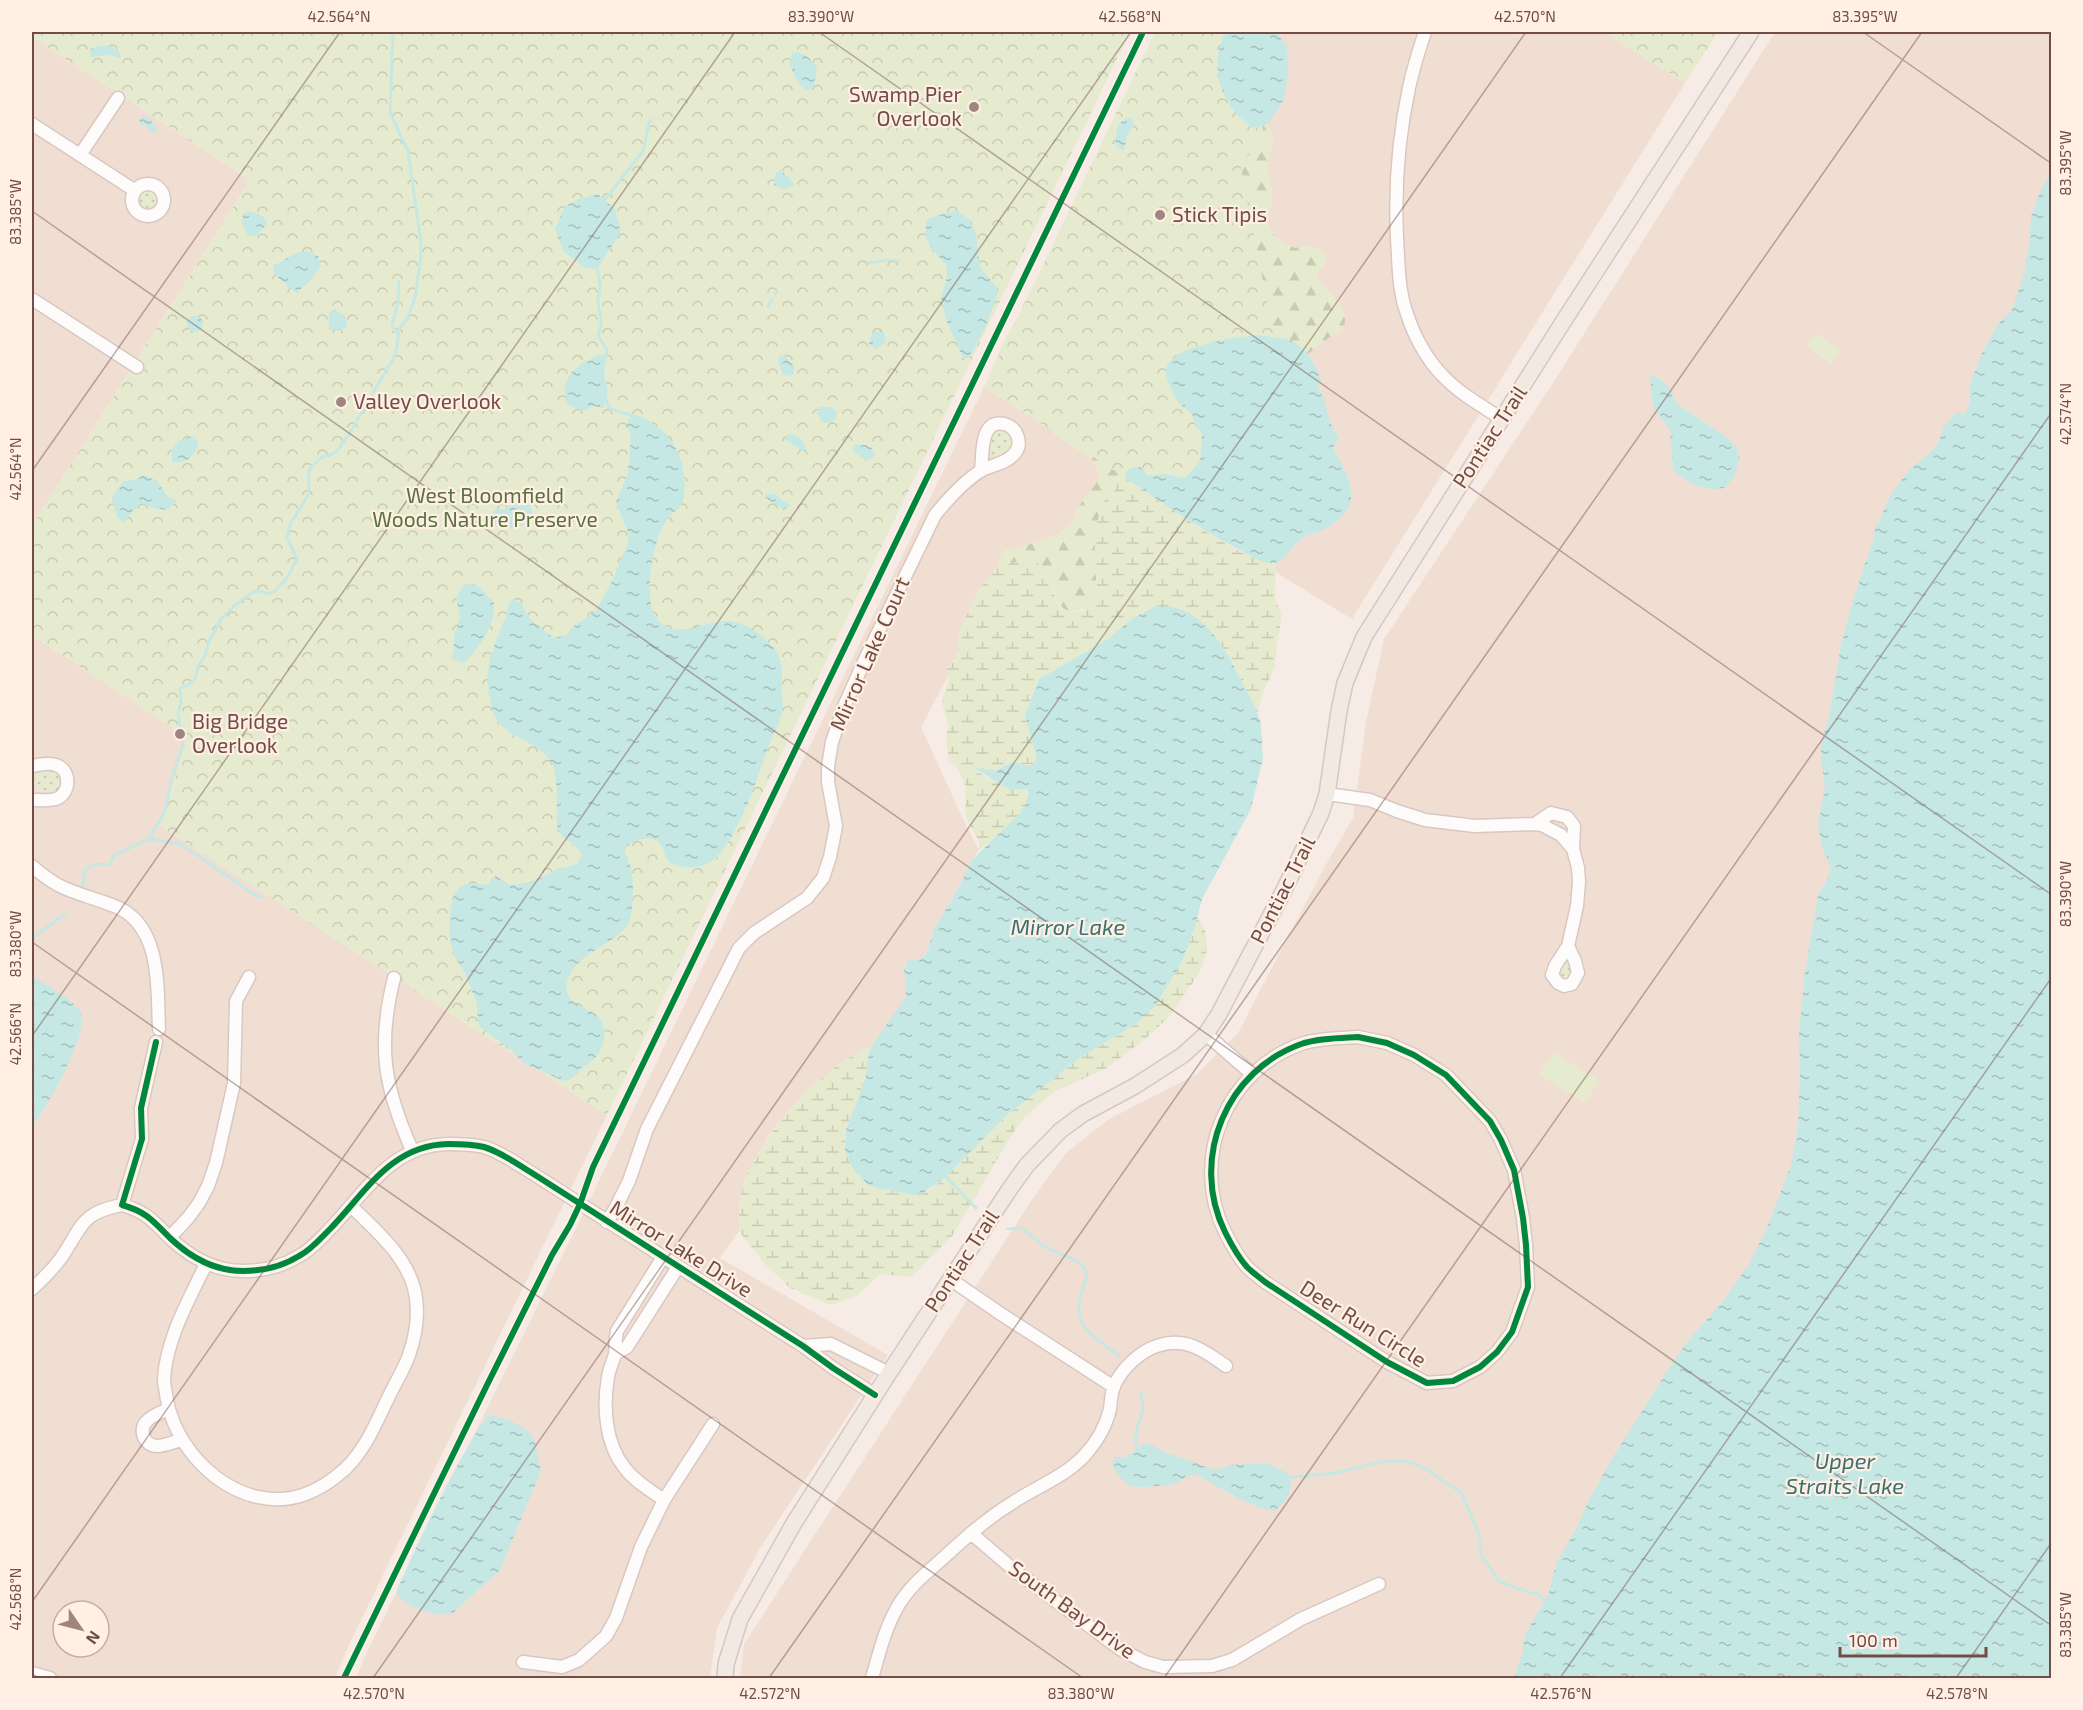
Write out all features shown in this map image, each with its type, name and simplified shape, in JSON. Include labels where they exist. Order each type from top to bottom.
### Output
[{"type":"main road","name":"Pontiac Trail","points":[[725,1678],[726,1664],[740,1619],[794,1523],[1009,1190],[1045,1145],[1083,1114],[1135,1086],[1183,1055],[1206,1034],[1219,1014],[1313,831],[1327,794],[1343,692],[1353,660],[1364,637],[1751,32]]},
{"type":"street","points":[[1425,32],[1409,88],[1399,151],[1396,223],[1400,285],[1406,314],[1416,337],[1443,376],[1502,419]]},
{"type":"street","points":[[80,155],[118,98]]},
{"type":"street","points":[[32,124],[134,190]]},
{"type":"street","points":[[32,299],[137,367]]},
{"type":"street","name":"Mirror Lake Court","points":[[607,1222],[629,1181],[647,1129],[739,948],[754,933],[807,898],[823,878],[830,858],[836,826],[828,782],[828,766],[832,742],[845,704],[935,515],[950,497],[981,471]]},
{"type":"street","points":[[32,766],[54,764],[63,770],[67,783],[65,791],[56,799],[32,800]]},
{"type":"street","points":[[1327,794],[1370,800],[1425,820],[1447,824],[1493,826],[1534,824],[1555,831],[1574,849]]},
{"type":"street","points":[[1534,824],[1551,813],[1567,817],[1574,826],[1574,849],[1579,882],[1577,906],[1568,946]]},
{"type":"street","points":[[32,866],[58,885],[121,909],[136,921],[147,938],[155,962],[159,1029]]},
{"type":"street","points":[[170,1238],[200,1203],[216,1163],[234,1083],[236,1001],[249,977]]},
{"type":"street","points":[[394,978],[384,1021],[385,1071],[391,1098],[412,1150]]},
{"type":"street","points":[[1206,1034],[1252,1074]]},
{"type":"street","name":"Deer Run Circle","points":[[1358,1037],[1387,1043],[1414,1055],[1446,1075],[1474,1101],[1490,1121],[1514,1170],[1523,1218],[1528,1287],[1512,1332],[1497,1352],[1480,1367],[1453,1381],[1427,1383],[1387,1362],[1265,1282],[1247,1267],[1220,1222],[1214,1200],[1210,1159],[1215,1133],[1225,1110],[1252,1074],[1276,1056],[1303,1043],[1327,1038],[1358,1037]]},
{"type":"street","points":[[32,1289],[61,1257],[81,1224],[101,1209],[122,1205],[142,1139],[141,1108],[156,1042]]},
{"type":"street","name":"Mirror Lake Drive","points":[[122,1205],[147,1214],[170,1238],[206,1264],[224,1270],[267,1269],[301,1256],[375,1179],[412,1150],[442,1144],[484,1147],[508,1158],[803,1346],[875,1395]]},
{"type":"street","points":[[206,1264],[175,1331],[167,1355],[164,1381],[169,1409],[181,1440],[206,1470],[231,1487],[257,1496],[282,1500],[304,1494],[325,1485],[346,1468],[366,1444],[409,1356],[417,1322],[415,1293],[408,1272],[395,1252],[351,1206]]},
{"type":"street","points":[[663,1257],[617,1331],[614,1341],[615,1354],[608,1374],[605,1399],[611,1442],[624,1467],[644,1486],[664,1500]]},
{"type":"street","points":[[615,1354],[627,1347],[678,1267]]},
{"type":"street","points":[[950,1279],[1114,1387]]},
{"type":"street","points":[[628,1313],[643,1322]]},
{"type":"street","points":[[872,1678],[880,1647],[898,1605],[911,1587],[970,1533],[998,1512],[1065,1472],[1084,1456],[1098,1437],[1109,1411],[1114,1387],[1128,1365],[1143,1353],[1160,1345],[1179,1343],[1199,1347],[1226,1366]]},
{"type":"street","points":[[803,1346],[831,1344],[889,1373]]},
{"type":"street","points":[[169,1409],[143,1425],[143,1437],[146,1442],[157,1446],[181,1440]]},
{"type":"street","points":[[523,1662],[562,1667],[579,1660],[606,1636],[616,1618],[642,1547],[664,1500],[713,1424]]},
{"type":"street","name":"South Bay Drive","points":[[970,1533],[1014,1570],[1120,1649],[1160,1673],[1212,1666],[1232,1660],[1301,1619],[1379,1584]]},
{"type":"street","points":[[32,1673],[50,1678]]},
{"type":"shaded area","points":[[1254,32],[1604,32],[1685,83],[1352,619],[1229,544]]},
{"type":"shaded area","points":[[1775,32],[2051,32],[2051,963],[1634,1678],[740,1678],[744,1644],[1033,1198],[1066,1153],[1109,1119],[1197,1074],[1238,1033],[1324,868],[1353,818],[1366,722],[1384,639],[1551,386]]},
{"type":"shaded area","points":[[32,37],[250,180],[32,526]]},
{"type":"shaded area","points":[[984,387],[1114,470],[1064,541],[1010,559],[921,727],[979,850],[935,926],[926,955],[921,959],[911,960],[905,965],[906,997],[897,1012],[872,1045],[842,1062],[807,1090],[770,1133],[745,1177],[739,1207],[739,1231],[720,1258],[888,1355],[762,1545],[717,1628],[710,1678],[356,1678],[365,1656],[579,1222]]},
{"type":"shaded area","points":[[32,635],[187,737],[607,1115],[335,1678],[32,1678]]},
{"type":"green space","name":"West Bloomfield Woods Nature Preserve","points":[[32,32],[1130,32],[607,1115],[160,826],[187,737],[32,635],[32,526],[250,180],[32,37]]},
{"type":"green space","points":[[1155,32],[1254,32],[1263,132],[1241,168],[1273,332],[1261,392],[1267,485],[1229,544],[984,387]]},
{"type":"green space","points":[[1604,32],[1718,32],[1685,83]]},
{"type":"green space","points":[[1268,124],[1273,143],[1268,163],[1272,200],[1267,221],[1276,238],[1295,248],[1308,245],[1326,252],[1326,261],[1317,275],[1342,307],[1345,322],[1342,332],[1331,336],[1308,354],[1289,340],[1270,338],[1121,475],[1114,491],[1105,499],[1097,522],[1094,560],[1097,587],[1093,602],[1082,609],[1067,610],[1062,607],[1054,592],[1050,573],[1024,560],[997,567],[1003,550],[1025,546],[1060,533],[1069,525],[1083,500],[1098,481],[1099,473],[1091,458],[1054,435],[1052,424],[988,377],[1016,321],[1254,129]]},
{"type":"green space","points":[[147,190],[153,193],[156,199],[153,205],[147,208],[141,205],[138,199],[141,193]]},
{"type":"green space","points":[[1816,333],[1840,351],[1831,364],[1807,346]]},
{"type":"green space","points":[[1000,431],[1009,435],[1013,444],[1009,453],[1000,457],[991,453],[987,444],[991,435]]},
{"type":"green space","points":[[1121,474],[1229,546],[1264,562],[1276,563],[1275,598],[1282,616],[1275,667],[1264,690],[1257,714],[1232,661],[1205,625],[1190,614],[1160,606],[1146,610],[1133,618],[1108,639],[1039,679],[1025,715],[1036,756],[1034,765],[1007,763],[998,770],[978,772],[1010,790],[1025,789],[1029,796],[1015,819],[979,850],[979,842],[965,815],[966,787],[958,769],[949,760],[946,742],[948,724],[942,703],[949,682],[946,670],[956,656],[960,630],[978,591],[997,567],[1024,560],[1037,563],[1050,573],[1055,598],[1061,608],[1073,612],[1082,611],[1093,602],[1097,587],[1094,560],[1097,522],[1105,499],[1114,491]]},
{"type":"green space","points":[[52,769],[61,778],[62,785],[54,794],[46,795],[36,788],[36,774],[38,771]]},
{"type":"green space","points":[[1197,916],[1205,929],[1207,950],[1200,972],[1169,1017],[1144,1040],[1105,1069],[1055,1091],[1024,1117],[953,1235],[911,1277],[880,1274],[857,1296],[830,1305],[790,1288],[763,1262],[739,1231],[739,1207],[745,1177],[771,1133],[807,1090],[842,1062],[872,1045],[865,1078],[846,1130],[845,1152],[853,1169],[860,1174],[864,1182],[871,1186],[927,1192],[946,1177],[1007,1115],[1078,1059],[1125,1031],[1151,1010],[1183,960]]},
{"type":"green space","points":[[1566,958],[1573,973],[1567,981],[1559,978],[1558,970]]},
{"type":"green space","points":[[1554,1052],[1599,1081],[1585,1103],[1539,1075]]},
{"type":"water","points":[[1226,32],[1276,32],[1287,46],[1288,74],[1284,100],[1268,124],[1254,129],[1233,109],[1220,85],[1218,59],[1220,45]]},
{"type":"water","points":[[98,46],[111,46],[120,52],[121,58],[108,55],[92,57],[89,54],[91,49]]},
{"type":"water","points":[[798,52],[808,57],[817,67],[814,86],[809,91],[800,86],[789,64],[792,53]]},
{"type":"water","points":[[144,116],[151,119],[158,130],[153,133],[145,125],[141,125],[139,120]]},
{"type":"water","points":[[1131,117],[1134,126],[1127,135],[1124,151],[1116,146],[1116,132],[1122,121]]},
{"type":"water","points":[[780,169],[794,186],[784,190],[774,185],[775,174]]},
{"type":"water","name":"Upper Straits Lake","points":[[2051,173],[2051,1678],[1514,1678],[1523,1651],[1524,1637],[1549,1593],[1556,1563],[1576,1529],[1587,1504],[1610,1462],[1674,1360],[1723,1301],[1749,1264],[1766,1230],[1791,1165],[1798,1125],[1799,1033],[1805,972],[1818,896],[1831,868],[1822,847],[1818,826],[1825,785],[1821,744],[1829,716],[1841,645],[1874,537],[1875,527],[1890,496],[1911,468],[1933,450],[1940,439],[1943,427],[1957,412],[1965,414],[1970,401],[1969,386],[1983,351],[1998,324],[2012,310],[2023,277],[2031,217],[2041,189]]},
{"type":"water","points":[[598,194],[615,209],[621,232],[597,269],[586,268],[563,251],[555,228],[565,206]]},
{"type":"water","points":[[956,210],[970,220],[976,234],[980,267],[999,290],[986,326],[969,358],[963,358],[946,320],[941,298],[947,277],[946,265],[931,248],[925,236],[927,219]]},
{"type":"water","points":[[248,211],[262,216],[267,224],[256,236],[248,236],[242,222],[243,214]]},
{"type":"water","points":[[309,251],[318,256],[321,266],[307,284],[296,293],[274,274],[273,266],[299,252]]},
{"type":"water","points":[[333,309],[344,315],[347,320],[345,329],[329,330],[329,313]]},
{"type":"water","points":[[195,316],[203,324],[195,332],[187,324]]},
{"type":"water","points":[[880,330],[885,334],[885,343],[875,349],[869,344],[872,333]]},
{"type":"water","points":[[1259,335],[1284,338],[1294,342],[1314,363],[1321,383],[1318,386],[1332,426],[1339,438],[1333,448],[1345,471],[1351,492],[1346,512],[1338,521],[1303,538],[1283,559],[1274,563],[1258,560],[1211,534],[1124,475],[1129,469],[1140,467],[1148,476],[1165,474],[1185,478],[1200,461],[1202,434],[1191,414],[1179,402],[1171,389],[1166,372],[1169,363],[1178,355],[1205,344]]},
{"type":"water","points":[[601,354],[606,357],[604,377],[608,390],[604,408],[594,406],[582,411],[568,405],[564,387],[571,373],[582,363]]},
{"type":"water","points":[[780,355],[786,357],[794,366],[793,375],[784,376],[778,362]]},
{"type":"water","points":[[1650,375],[1662,380],[1670,389],[1677,404],[1727,437],[1736,447],[1740,459],[1734,477],[1725,488],[1709,489],[1697,486],[1673,470],[1670,429],[1653,406]]},
{"type":"water","points":[[819,407],[831,407],[837,412],[836,419],[828,423],[822,422],[817,413]]},
{"type":"water","points":[[634,415],[648,420],[668,437],[679,455],[684,475],[683,500],[661,529],[654,551],[650,576],[650,600],[653,612],[657,619],[673,629],[691,628],[723,621],[736,622],[752,629],[776,650],[781,667],[783,705],[745,810],[718,856],[707,864],[685,867],[676,866],[668,861],[662,846],[654,839],[634,841],[626,848],[633,889],[628,924],[613,939],[577,964],[567,983],[567,993],[571,1000],[600,1019],[604,1028],[603,1044],[593,1060],[573,1077],[563,1081],[526,1065],[511,1050],[480,1027],[475,999],[452,949],[450,913],[455,895],[465,884],[488,885],[496,876],[509,885],[532,882],[558,869],[577,864],[582,855],[558,830],[556,786],[551,762],[541,751],[505,729],[495,717],[488,691],[488,670],[492,650],[513,599],[520,602],[531,620],[554,638],[567,635],[574,626],[597,609],[612,581],[628,542],[629,534],[616,502],[628,474],[631,436],[627,426],[628,420]]},
{"type":"water","points":[[788,434],[801,438],[807,449],[802,451],[785,439]]},
{"type":"water","points":[[193,436],[199,442],[190,458],[182,462],[172,462],[171,451],[179,441]]},
{"type":"water","points":[[856,444],[872,448],[875,456],[866,461],[852,450]]},
{"type":"water","points":[[144,475],[156,480],[169,498],[178,500],[167,510],[141,503],[123,523],[116,515],[112,497],[123,481],[135,480]]},
{"type":"water","points":[[766,494],[775,494],[790,506],[783,510],[765,497]]},
{"type":"water","points":[[517,500],[525,501],[531,507],[532,516],[528,521],[514,528],[492,524],[492,515],[496,507],[502,510]]},
{"type":"water","points":[[464,584],[479,586],[494,603],[489,629],[465,663],[453,660],[454,636],[460,617],[456,598]]},
{"type":"water","name":"Mirror Lake","points":[[1156,606],[1172,607],[1186,612],[1210,630],[1220,642],[1252,701],[1260,720],[1262,733],[1263,758],[1251,809],[1202,899],[1183,960],[1155,1006],[1136,1024],[1078,1059],[1007,1115],[946,1177],[922,1194],[914,1195],[867,1184],[853,1169],[845,1152],[846,1130],[865,1079],[869,1052],[906,997],[904,969],[909,960],[921,959],[926,955],[935,926],[954,896],[972,860],[1020,813],[1028,800],[1026,789],[1010,790],[974,768],[998,770],[1013,763],[1034,765],[1036,756],[1025,715],[1039,679],[1108,639],[1133,618]]},
{"type":"water","points":[[32,975],[76,1006],[82,1020],[80,1034],[66,1069],[47,1105],[32,1127]]},
{"type":"water","points":[[490,1415],[510,1420],[528,1431],[535,1442],[541,1471],[500,1570],[453,1613],[440,1614],[423,1611],[401,1599],[397,1591],[456,1468],[482,1424]]},
{"type":"water","points":[[1146,1442],[1167,1453],[1216,1470],[1231,1465],[1266,1463],[1284,1471],[1291,1477],[1288,1497],[1274,1511],[1241,1500],[1195,1474],[1169,1485],[1139,1487],[1124,1482],[1112,1465],[1114,1457],[1126,1457]]},
{"type":"waterway","points":[[83,887],[84,873],[87,868],[95,864],[109,865],[115,855],[149,839],[165,811],[172,777],[183,745],[178,713],[181,703],[180,688],[195,679],[209,641],[222,618],[252,593],[274,592],[287,578],[297,559],[287,538],[290,525],[309,493],[310,468],[322,457],[337,451],[393,359],[399,329],[407,319],[415,298],[421,257],[408,151],[390,113],[393,32]]},
{"type":"waterway","points":[[603,202],[643,151],[650,120]]},
{"type":"waterway","points":[[868,263],[888,260]]},
{"type":"waterway","points":[[894,260],[899,261]]},
{"type":"waterway","points":[[597,265],[601,323],[598,336],[607,350],[605,361]]},
{"type":"waterway","points":[[399,281],[398,303],[392,326],[399,336]]},
{"type":"waterway","points":[[768,306],[772,300]]},
{"type":"waterway","points":[[606,399],[609,408],[633,416]]},
{"type":"waterway","points":[[149,839],[181,844],[255,895],[262,897]]},
{"type":"waterway","points":[[32,940],[43,929],[65,914]]},
{"type":"waterway","points":[[946,1177],[976,1208]]},
{"type":"waterway","points":[[1008,1229],[1021,1228],[1043,1246],[1074,1260],[1083,1267],[1086,1278],[1081,1294],[1079,1316],[1088,1331],[1119,1356]]},
{"type":"waterway","points":[[1138,1451],[1137,1427],[1143,1410],[1141,1392]]},
{"type":"waterway","points":[[1289,1477],[1344,1471],[1384,1461],[1418,1465],[1462,1494],[1480,1537],[1481,1555],[1499,1581],[1538,1594],[1545,1601]]},
{"type":"cycle path","points":[[344,1678],[487,1385],[552,1255],[570,1225],[593,1167],[1143,32]]},
{"type":"cycle path","points":[[1358,1037],[1387,1043],[1414,1055],[1446,1075],[1490,1121],[1514,1170],[1523,1218],[1528,1287],[1512,1332],[1497,1352],[1480,1367],[1453,1381],[1427,1383],[1387,1362],[1265,1282],[1247,1267],[1238,1255],[1225,1232],[1215,1204],[1211,1175],[1214,1147],[1222,1120],[1235,1095],[1254,1073],[1277,1056],[1304,1043],[1358,1037]]},
{"type":"cycle path","points":[[156,1042],[141,1108],[142,1139],[122,1205],[144,1214],[178,1245],[204,1262],[222,1269],[243,1271],[265,1269],[286,1263],[316,1244],[381,1173],[395,1162],[428,1146],[448,1144],[479,1146],[503,1155],[532,1173],[803,1346],[875,1395]]},
{"type":"place","name":"Swamp Pier Overlook","points":[[974,107]]},
{"type":"place","name":"Stick Tipis","points":[[1160,215]]},
{"type":"place","name":"Valley Overlook","points":[[341,402]]},
{"type":"place","name":"Big Bridge Overlook","points":[[180,734]]}]
